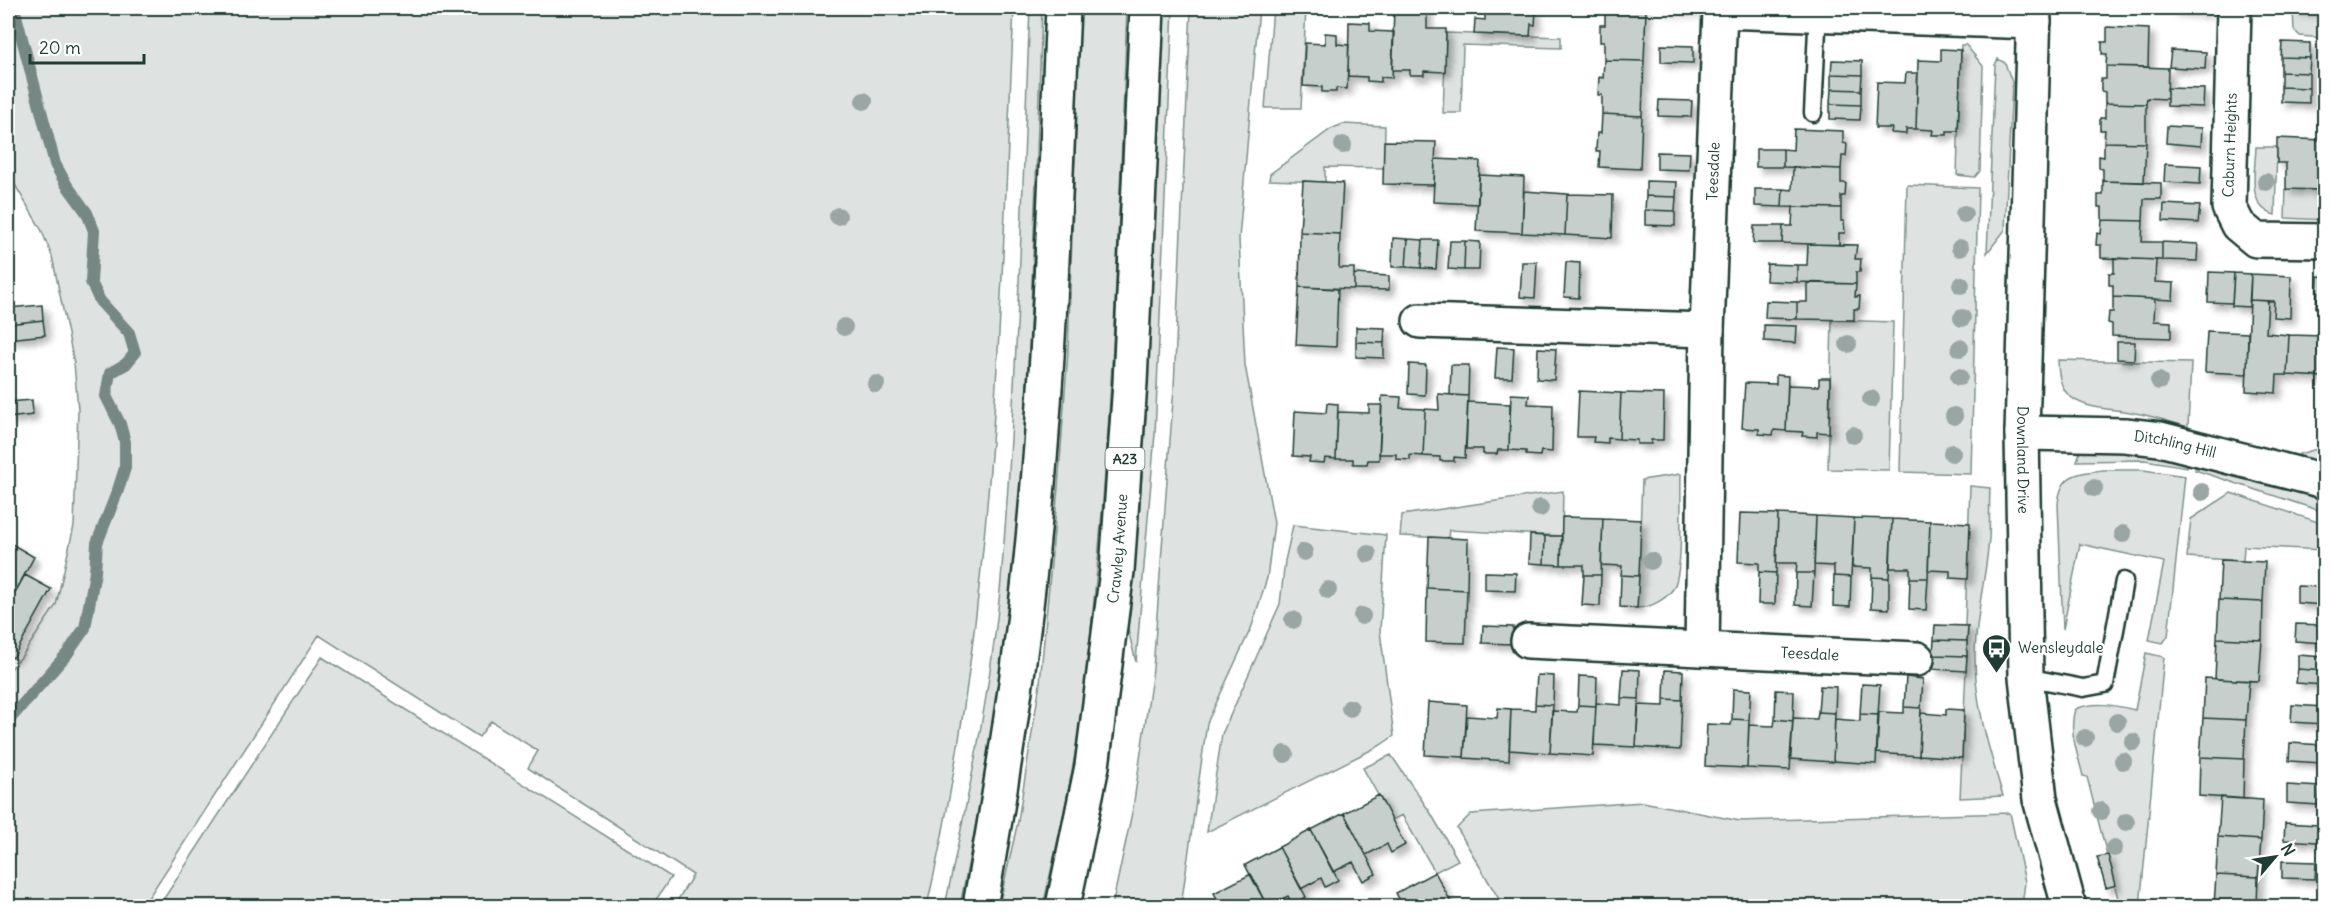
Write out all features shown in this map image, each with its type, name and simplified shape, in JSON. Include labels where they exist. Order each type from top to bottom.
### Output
[{"type":"street","points":[[980,906],[1008,751],[1026,604],[1046,375],[1063,8]]},
{"type":"street","name":"Crawley Avenue","points":[[1063,906],[1092,766],[1117,571],[1130,383],[1147,8]]},
{"type":"street","name":"Caburn Heights","points":[[2234,8],[2229,207],[2238,225],[2256,240],[2325,241]]},
{"type":"street","name":"Teesdale","points":[[1701,649],[1707,330],[1720,9],[2034,15]]},
{"type":"street","name":"Downland Drive","points":[[2034,15],[2022,433],[2026,677],[2040,799],[2069,906]]},
{"type":"street","points":[[1420,321],[1707,330]]},
{"type":"street","name":"Ditchling Hill","points":[[2022,433],[2125,435],[2160,439],[2325,481]]},
{"type":"street","name":"Teesdale","points":[[1528,641],[1917,659]]},
{"type":"lane","points":[[1813,113],[1818,11]]},
{"type":"lane","points":[[2026,677],[2083,688],[2105,684],[2124,581]]},
{"type":"shaded area","points":[[8,8],[1014,8],[998,346],[981,572],[950,795],[927,906],[674,906],[693,875],[528,768],[538,751],[491,721],[479,737],[319,635],[143,906],[8,906],[8,672],[22,656],[56,605],[74,526],[78,410],[74,363],[52,256],[41,229],[8,173]]},
{"type":"shaded area","points":[[1030,8],[1042,8],[1028,368],[1012,584],[990,746],[960,906],[945,906],[985,703],[1001,580],[1015,365]]},
{"type":"shaded area","points":[[1080,8],[1127,8],[1112,357],[1100,532],[1079,731],[1043,906],[999,906],[1018,821],[1040,683],[1058,488],[1068,351]]},
{"type":"shaded area","points":[[1163,8],[1173,8],[1155,434],[1136,662],[1127,626],[1138,530],[1145,430]]},
{"type":"shaded area","points":[[1191,8],[1259,8],[1239,239],[1245,365],[1274,523],[1267,578],[1252,626],[1207,723],[1181,906],[1112,906],[1133,808],[1153,669],[1174,387]]},
{"type":"shaded area","points":[[1273,8],[1306,8],[1301,108],[1265,108]]},
{"type":"shaded area","points":[[2293,10],[2324,11],[2324,38],[2300,36],[2294,30]]},
{"type":"shaded area","points":[[1446,33],[1561,37],[1561,48],[1463,45],[1461,113],[1443,113]]},
{"type":"shaded area","points":[[1961,45],[1966,45],[1983,66],[1980,171],[1975,177],[1957,175]]},
{"type":"shaded area","points":[[1998,59],[2005,63],[2012,82],[2005,230],[1987,253],[1995,65]]},
{"type":"shaded area","points":[[1343,124],[1385,126],[1384,168],[1325,167],[1325,182],[1269,180],[1270,174],[1331,129]]},
{"type":"shaded area","points":[[2256,147],[2277,147],[2275,215],[2266,211],[2256,196],[2254,177]]},
{"type":"shaded area","points":[[1907,185],[1978,188],[1971,474],[1900,472]]},
{"type":"shaded area","points":[[2286,189],[2324,190],[2324,220],[2285,218]]},
{"type":"shaded area","points":[[1832,320],[1893,322],[1889,470],[1828,469]]},
{"type":"shaded area","points":[[2058,360],[2191,363],[2188,427],[2126,411],[2097,408],[2079,402],[2071,397],[2063,387],[2059,376]]},
{"type":"shaded area","points":[[2324,447],[2324,464],[2298,459],[2299,454]]},
{"type":"shaded area","points":[[2112,449],[2188,459],[2187,467],[2145,460],[2077,461],[2080,452]]},
{"type":"shaded area","points":[[2197,461],[2320,495],[2324,498],[2324,512],[2195,470]]},
{"type":"shaded area","points":[[2102,470],[2143,470],[2185,476],[2168,636],[2163,643],[2149,640],[2164,562],[2080,544],[2063,629],[2058,504],[2060,494],[2062,486],[2071,477]]},
{"type":"shaded area","points":[[1681,474],[1680,552],[1676,580],[1673,589],[1662,600],[1647,607],[1637,608],[1642,480]]},
{"type":"shaded area","points":[[1970,486],[1990,488],[1989,539],[1977,624],[1975,671],[1983,726],[2003,796],[1960,798],[1968,627],[1965,625]]},
{"type":"shaded area","points":[[1563,491],[1562,536],[1449,530],[1448,538],[1400,536],[1402,515]]},
{"type":"shaded area","points":[[2231,493],[2324,524],[2324,550],[2244,546],[2243,561],[2187,557],[2191,519]]},
{"type":"shaded area","points":[[1293,525],[1386,535],[1380,631],[1394,736],[1379,746],[1207,832],[1222,734],[1280,604],[1285,561]]},
{"type":"shaded area","points":[[2146,653],[2164,657],[2140,906],[2120,906],[2087,777],[2083,776],[2076,751],[2073,718],[2075,709],[2097,704],[2135,710]]},
{"type":"shaded area","points":[[322,657],[671,877],[652,906],[159,906]]},
{"type":"shaded area","points":[[1391,755],[1430,812],[1458,860],[1435,872],[1402,815],[1392,820],[1363,768]]},
{"type":"shaded area","points":[[1643,802],[1740,821],[2010,813],[2025,882],[2022,906],[1503,906],[1457,828],[1471,814]]},
{"type":"building","points":[[1394,8],[1427,8],[1427,29],[1446,29],[1445,72],[1424,71],[1424,75],[1410,75],[1410,70],[1392,70]]},
{"type":"building","points":[[1485,8],[1532,8],[1531,10],[1536,11],[1535,25],[1531,24],[1530,36],[1474,34],[1475,19],[1485,20]]},
{"type":"building","points":[[1605,8],[1646,10],[1644,61],[1604,60],[1604,42],[1600,42],[1600,25],[1605,25]]},
{"type":"building","points":[[1605,8],[1646,8],[1646,10]]},
{"type":"building","points":[[1662,8],[1695,8],[1695,11],[1662,10]]},
{"type":"building","points":[[2172,8],[2207,8],[2207,12],[2172,10]]},
{"type":"building","points":[[2293,8],[2324,8],[2324,11],[2293,10]]},
{"type":"building","points":[[1349,22],[1370,23],[1370,31],[1394,32],[1392,78],[1381,77],[1381,82],[1367,81],[1367,77],[1348,76]]},
{"type":"building","points":[[2107,27],[2149,29],[2148,67],[2106,66],[2107,54],[2102,54],[2102,42],[2107,42]]},
{"type":"building","points":[[1325,33],[1337,34],[1337,44],[1349,45],[1347,89],[1336,88],[1336,92],[1322,92],[1322,87],[1303,86],[1305,43],[1325,44]]},
{"type":"building","points":[[2282,42],[2310,43],[2310,58],[2281,57]]},
{"type":"building","points":[[1661,45],[1693,46],[1693,63],[1661,62]]},
{"type":"building","points":[[1941,49],[1961,50],[1958,131],[1947,131],[1947,135],[1932,135],[1933,130],[1916,129],[1918,60],[1941,61]]},
{"type":"building","points":[[2171,50],[2206,52],[2205,69],[2169,67]]},
{"type":"building","points":[[2281,57],[2310,58],[2309,73],[2281,72]]},
{"type":"building","points":[[1604,60],[1644,61],[1642,116],[1602,114],[1602,95],[1598,95],[1599,77],[1603,78]]},
{"type":"building","points":[[1832,60],[1862,61],[1862,75],[1831,74]]},
{"type":"building","points":[[2106,66],[2168,68],[2167,99],[2147,98],[2146,104],[2105,103],[2105,92],[2101,91],[2101,79],[2106,79]]},
{"type":"building","points":[[2281,72],[2309,73],[2309,88],[2281,87]]},
{"type":"building","points":[[1906,73],[1918,73],[1916,129],[1906,129],[1906,134],[1891,133],[1892,128],[1875,128],[1877,82],[1905,83]]},
{"type":"building","points":[[1831,74],[1862,75],[1861,90],[1831,89]]},
{"type":"building","points":[[2281,87],[2309,88],[2309,103],[2281,102]]},
{"type":"building","points":[[2167,88],[2204,89],[2203,107],[2167,106]]},
{"type":"building","points":[[1831,89],[1861,90],[1861,105],[1830,104]]},
{"type":"building","points":[[1659,100],[1692,101],[1691,117],[1658,116]]},
{"type":"building","points":[[2105,103],[2146,104],[2146,143],[2104,142],[2105,130],[2100,130],[2100,118],[2105,118]]},
{"type":"building","points":[[1830,104],[1861,105],[1860,120],[1830,119]]},
{"type":"building","points":[[1602,114],[1642,116],[1640,169],[1599,167],[1600,151],[1596,151],[1597,133],[1601,133]]},
{"type":"building","points":[[2167,126],[2202,128],[2201,146],[2166,143]]},
{"type":"building","points":[[1794,129],[1843,131],[1843,143],[1847,144],[1846,156],[1842,156],[1841,169],[1783,167],[1783,149],[1793,150]]},
{"type":"building","points":[[2277,138],[2324,140],[2324,190],[2286,189],[2286,163],[2277,163]]},
{"type":"building","points":[[1384,141],[1436,142],[1434,185],[1383,184]]},
{"type":"building","points":[[2104,142],[2146,143],[2144,182],[2103,181],[2103,169],[2099,168],[2099,156],[2104,157]]},
{"type":"building","points":[[1756,149],[1783,149],[1783,167],[1756,167]]},
{"type":"building","points":[[1657,152],[1690,153],[1689,170],[1657,169]]},
{"type":"building","points":[[1435,159],[1480,161],[1478,204],[1433,202]]},
{"type":"building","points":[[2165,164],[2201,166],[2200,184],[2164,182]]},
{"type":"building","points":[[1793,167],[1841,169],[1841,183],[1846,183],[1845,196],[1841,196],[1841,208],[1782,207],[1783,189],[1792,190]]},
{"type":"building","points":[[1479,175],[1524,177],[1522,233],[1476,231]]},
{"type":"building","points":[[1303,181],[1343,183],[1340,234],[1300,232]]},
{"type":"building","points":[[1646,181],[1677,182],[1676,197],[1646,196]]},
{"type":"building","points":[[2103,181],[2161,183],[2161,199],[2144,199],[2143,221],[2102,220],[2102,207],[2098,207],[2098,195],[2103,195]]},
{"type":"building","points":[[1755,189],[1783,189],[1782,207],[1755,206]]},
{"type":"building","points":[[1524,191],[1567,194],[1565,235],[1522,233]]},
{"type":"building","points":[[1567,194],[1613,195],[1612,238],[1565,235]]},
{"type":"building","points":[[1646,196],[1676,197],[1675,211],[1645,210]]},
{"type":"building","points":[[2164,204],[2200,206],[2198,223],[2163,221]]},
{"type":"building","points":[[1793,207],[1841,208],[1841,221],[1844,221],[1845,233],[1839,233],[1839,245],[1782,243],[1783,226],[1792,226]]},
{"type":"building","points":[[1645,210],[1675,211],[1675,226],[1645,225]]},
{"type":"building","points":[[2102,220],[2143,221],[2142,242],[2162,242],[2162,260],[2101,258],[2101,245],[2096,245],[2097,233],[2101,234]]},
{"type":"building","points":[[1754,226],[1783,226],[1782,243],[1753,243]]},
{"type":"building","points":[[1300,232],[1340,234],[1339,268],[1354,268],[1354,289],[1299,287]]},
{"type":"building","points":[[1393,238],[1408,239],[1406,267],[1392,267]]},
{"type":"building","points":[[1408,239],[1423,240],[1421,268],[1406,267]]},
{"type":"building","points":[[1423,240],[1438,240],[1436,269],[1421,268]]},
{"type":"building","points":[[1450,241],[1465,241],[1464,270],[1448,269]]},
{"type":"building","points":[[1465,241],[1480,242],[1479,270],[1464,270]]},
{"type":"building","points":[[2162,242],[2198,244],[2197,261],[2162,260]]},
{"type":"building","points":[[1808,244],[1857,245],[1855,259],[1861,259],[1860,272],[1856,272],[1856,284],[1797,282],[1797,265],[1807,265]]},
{"type":"building","points":[[2114,258],[2156,260],[2155,282],[2174,283],[2173,300],[2113,297],[2113,285],[2109,285],[2109,273],[2114,273]]},
{"type":"building","points":[[1522,262],[1537,262],[1535,298],[1520,297]]},
{"type":"building","points":[[1566,262],[1580,263],[1579,298],[1564,297]]},
{"type":"building","points":[[1767,264],[1797,265],[1797,282],[1766,281]]},
{"type":"building","points":[[2209,272],[2234,273],[2232,303],[2208,302]]},
{"type":"building","points":[[2234,273],[2251,274],[2249,307],[2232,306]]},
{"type":"building","points":[[1354,274],[1389,276],[1389,290],[1354,289]]},
{"type":"building","points":[[2251,274],[2291,276],[2290,318],[2273,317],[2274,301],[2250,300]]},
{"type":"building","points":[[2318,276],[2324,277],[2324,308],[2316,308]]},
{"type":"building","points":[[1807,283],[1856,284],[1855,297],[1860,296],[1859,309],[1854,309],[1854,320],[1797,319],[1797,302],[1807,302]]},
{"type":"building","points":[[1299,287],[1338,289],[1336,347],[1296,345]]},
{"type":"building","points":[[2113,297],[2155,299],[2154,321],[2171,322],[2171,338],[2112,336],[2112,324],[2108,323],[2109,312],[2113,312]]},
{"type":"building","points":[[2250,300],[2268,301],[2266,333],[2289,335],[2287,375],[2277,375],[2276,393],[2246,391]]},
{"type":"building","points":[[1766,301],[1797,302],[1797,319],[1765,318]]},
{"type":"building","points":[[42,305],[43,320],[8,324],[8,308]]},
{"type":"building","points":[[43,320],[45,335],[8,339],[8,324]]},
{"type":"building","points":[[1764,325],[1797,326],[1796,343],[1764,341]]},
{"type":"building","points":[[1356,327],[1385,328],[1384,343],[1356,342]]},
{"type":"building","points":[[2207,331],[2248,333],[2247,374],[2205,372]]},
{"type":"building","points":[[2289,335],[2324,336],[2324,377],[2287,375]]},
{"type":"building","points":[[1356,342],[1384,343],[1384,358],[1356,357]]},
{"type":"building","points":[[2117,342],[2135,342],[2134,360],[2117,359]]},
{"type":"building","points":[[1497,347],[1514,348],[1512,378],[1495,378]]},
{"type":"building","points":[[1538,348],[1556,349],[1554,380],[1537,379]]},
{"type":"building","points":[[1409,364],[1426,365],[1425,395],[1408,394]]},
{"type":"building","points":[[1451,365],[1469,365],[1468,396],[1450,395]]},
{"type":"building","points":[[1776,375],[1788,376],[1786,431],[1774,430],[1773,435],[1759,434],[1759,429],[1742,428],[1745,383],[1776,384]]},
{"type":"building","points":[[1819,378],[1830,378],[1829,433],[1817,432],[1817,437],[1802,436],[1803,432],[1786,431],[1788,385],[1819,386]]},
{"type":"building","points":[[1579,391],[1621,393],[1619,439],[1608,438],[1608,443],[1593,442],[1594,437],[1577,437]]},
{"type":"building","points":[[1621,393],[1664,394],[1663,440],[1651,440],[1651,444],[1637,444],[1637,440],[1619,439]]},
{"type":"building","points":[[1438,394],[1468,396],[1465,458],[1454,457],[1454,461],[1440,461],[1440,457],[1423,456],[1425,409],[1439,410]]},
{"type":"building","points":[[1511,394],[1529,395],[1528,404],[1553,405],[1552,452],[1541,451],[1540,456],[1526,455],[1526,451],[1509,450]]},
{"type":"building","points":[[1382,396],[1401,397],[1400,408],[1425,409],[1423,456],[1410,455],[1410,460],[1396,459],[1396,454],[1379,454]]},
{"type":"building","points":[[32,400],[33,415],[8,418],[8,402]]},
{"type":"building","points":[[1468,402],[1510,404],[1509,450],[1498,450],[1497,454],[1483,454],[1483,449],[1466,449]]},
{"type":"building","points":[[1327,403],[1338,404],[1336,459],[1325,458],[1324,463],[1309,462],[1310,457],[1293,456],[1295,411],[1326,413]]},
{"type":"building","points":[[1369,405],[1382,405],[1379,460],[1368,460],[1367,464],[1353,464],[1353,459],[1336,459],[1338,412],[1369,413]]},
{"type":"building","points":[[1740,513],[1778,514],[1776,573],[1759,572],[1759,563],[1738,562]]},
{"type":"building","points":[[1778,514],[1816,516],[1814,573],[1796,573],[1797,563],[1776,563]]},
{"type":"building","points":[[1816,516],[1854,518],[1851,577],[1834,576],[1834,566],[1814,565]]},
{"type":"building","points":[[1562,517],[1603,518],[1601,575],[1584,575],[1584,565],[1561,565]]},
{"type":"building","points":[[1603,518],[1641,520],[1639,576],[1621,575],[1622,566],[1601,565]]},
{"type":"building","points":[[1854,518],[1892,519],[1889,578],[1872,577],[1872,568],[1852,567]]},
{"type":"building","points":[[1892,519],[1930,521],[1928,578],[1910,578],[1910,568],[1890,568]]},
{"type":"building","points":[[1930,521],[1970,523],[1968,579],[1950,578],[1950,571],[1928,570]]},
{"type":"building","points":[[1530,535],[1545,536],[1544,564],[1529,563]]},
{"type":"building","points":[[1545,536],[1562,536],[1561,565],[1544,564]]},
{"type":"building","points":[[1429,537],[1468,539],[1467,590],[1427,588]]},
{"type":"building","points":[[10,543],[34,557],[8,605],[8,548]]},
{"type":"building","points":[[2221,560],[2265,562],[2263,602],[2219,600]]},
{"type":"building","points":[[1485,572],[1516,573],[1515,591],[1485,590]]},
{"type":"building","points":[[1759,572],[1776,573],[1775,604],[1758,604]]},
{"type":"building","points":[[1796,573],[1814,573],[1812,606],[1795,605]]},
{"type":"building","points":[[25,575],[51,589],[13,658],[8,655],[8,605]]},
{"type":"building","points":[[1584,575],[1601,575],[1600,606],[1582,605]]},
{"type":"building","points":[[1621,575],[1639,576],[1637,608],[1620,607]]},
{"type":"building","points":[[1834,576],[1851,577],[1850,607],[1833,606]]},
{"type":"building","points":[[1872,577],[1889,578],[1889,609],[1871,608]]},
{"type":"building","points":[[1910,578],[1928,578],[1926,610],[1909,609]]},
{"type":"building","points":[[2297,586],[2324,587],[2324,605],[2297,603]]},
{"type":"building","points":[[1427,588],[1467,590],[1465,643],[1426,642]]},
{"type":"building","points":[[2219,600],[2263,602],[2262,640],[2217,638]]},
{"type":"building","points":[[2296,624],[2324,625],[2324,643],[2295,641]]},
{"type":"building","points":[[1935,625],[1968,626],[1967,641],[1934,640]]},
{"type":"building","points":[[1483,626],[1513,627],[1513,644],[1482,643]]},
{"type":"building","points":[[2217,638],[2262,640],[2259,681],[2215,679]]},
{"type":"building","points":[[1934,640],[1967,641],[1967,656],[1933,655]]},
{"type":"building","points":[[1933,655],[1967,656],[1966,671],[1933,669]]},
{"type":"building","points":[[2298,655],[2324,657],[2324,671],[2298,669]]},
{"type":"building","points":[[1623,669],[1640,670],[1639,699],[1621,698]]},
{"type":"building","points":[[2298,669],[2324,671],[2324,685],[2296,683]]},
{"type":"building","points":[[1665,670],[1683,671],[1682,700],[1664,699]]},
{"type":"building","points":[[1537,675],[1554,676],[1553,705],[1535,704]]},
{"type":"building","points":[[1579,676],[1597,677],[1596,706],[1578,705]]},
{"type":"building","points":[[1906,677],[1923,679],[1921,708],[1904,707]]},
{"type":"building","points":[[2205,678],[2249,681],[2246,720],[2203,718]]},
{"type":"building","points":[[1862,684],[1880,685],[1878,715],[1860,714]]},
{"type":"building","points":[[1820,686],[1836,687],[1835,713],[1818,712]]},
{"type":"building","points":[[1733,689],[1751,690],[1749,720],[1732,719]]},
{"type":"building","points":[[1776,690],[1794,691],[1793,721],[1775,719]]},
{"type":"building","points":[[1621,698],[1639,699],[1636,747],[1594,745],[1596,703],[1621,705]]},
{"type":"building","points":[[1664,699],[1682,700],[1680,750],[1636,747],[1638,705],[1664,706]]},
{"type":"building","points":[[1428,702],[1467,705],[1464,757],[1425,755]]},
{"type":"building","points":[[1535,704],[1553,705],[1550,753],[1509,750],[1511,709],[1535,710]]},
{"type":"building","points":[[1578,705],[1596,706],[1593,756],[1550,753],[1552,711],[1577,712]]},
{"type":"building","points":[[2292,705],[2324,707],[2324,724],[2291,722]]},
{"type":"building","points":[[1904,707],[1921,708],[1919,756],[1877,753],[1879,712],[1904,713]]},
{"type":"building","points":[[1498,708],[1511,709],[1509,761],[1464,758],[1467,716],[1497,718]]},
{"type":"building","points":[[1946,709],[1964,710],[1962,758],[1919,755],[1921,713],[1946,715]]},
{"type":"building","points":[[1818,712],[1835,713],[1833,762],[1790,759],[1793,718],[1817,719]]},
{"type":"building","points":[[1860,714],[1878,715],[1876,764],[1833,761],[1835,719],[1860,721]]},
{"type":"building","points":[[2203,718],[2246,720],[2244,759],[2200,757]]},
{"type":"building","points":[[1732,719],[1749,720],[1747,768],[1705,766],[1707,724],[1731,725]]},
{"type":"building","points":[[1775,719],[1793,721],[1790,770],[1747,768],[1749,725],[1774,726]]},
{"type":"building","points":[[2290,743],[2323,745],[2322,763],[2289,761]]},
{"type":"building","points":[[2200,757],[2244,759],[2243,799],[2199,796]]},
{"type":"building","points":[[2287,785],[2320,787],[2319,805],[2287,803]]},
{"type":"building","points":[[1379,795],[1405,845],[1391,853],[1387,844],[1366,855],[1344,813]]},
{"type":"building","points":[[2221,797],[2263,800],[2261,840],[2218,837]]},
{"type":"building","points":[[1344,813],[1376,874],[1363,881],[1353,862],[1333,872],[1311,830]]},
{"type":"building","points":[[2285,823],[2318,825],[2317,842],[2284,840]]},
{"type":"building","points":[[1311,830],[1338,880],[1325,887],[1321,878],[1301,889],[1279,847]]},
{"type":"building","points":[[2218,837],[2261,840],[2258,877],[2216,875]]},
{"type":"building","points":[[1279,847],[1306,897],[1292,904],[1288,896],[1267,906],[1245,865]]},
{"type":"building","points":[[2108,855],[2116,885],[2106,888],[2097,857]]},
{"type":"building","points":[[2282,861],[2316,862],[2315,879],[2282,878]]},
{"type":"building","points":[[1435,872],[1453,906],[1403,906],[1396,893]]},
{"type":"building","points":[[1251,874],[1267,906],[1221,906],[1214,893]]},
{"type":"building","points":[[2216,875],[2258,877],[2257,906],[2214,906]]},
{"type":"waterway","points":[[8,721],[67,654],[85,628],[95,572],[97,543],[125,468],[125,442],[120,424],[106,396],[110,373],[126,364],[135,353],[129,333],[100,301],[91,282],[94,231],[87,213],[55,164],[14,8]]},
{"type":"place","name":"Wensleydale","points":[[1997,674]]}]
